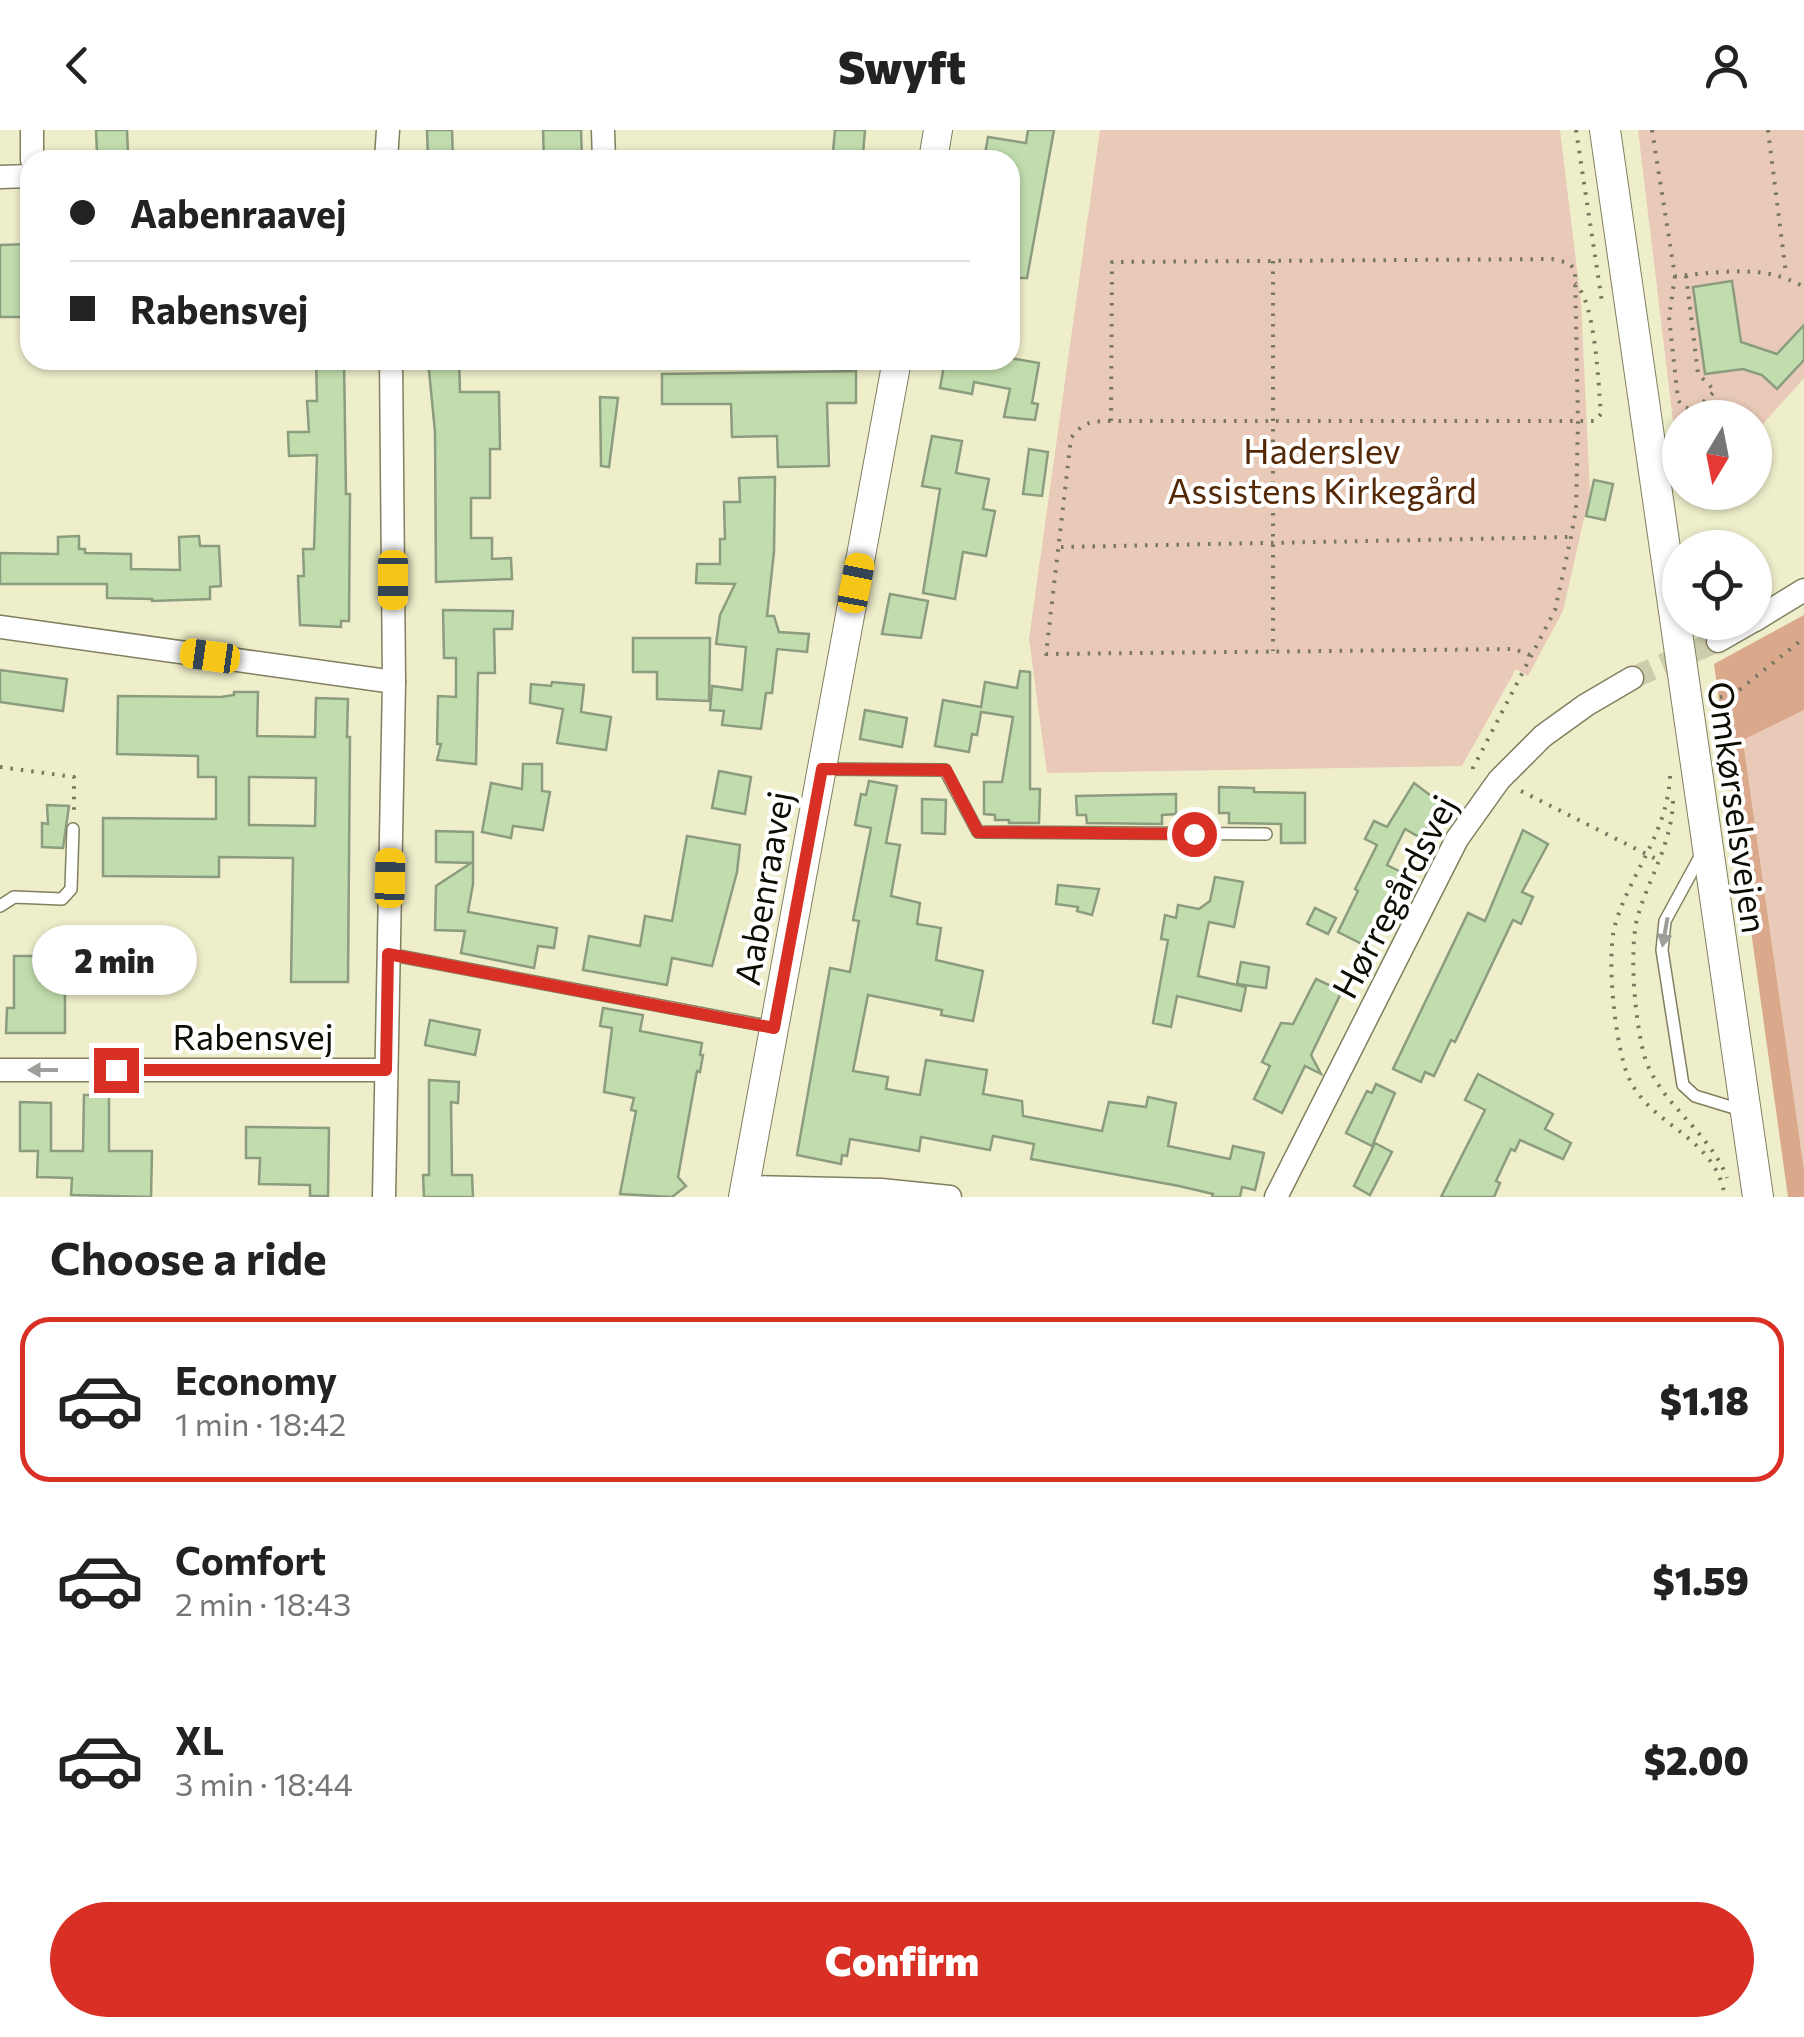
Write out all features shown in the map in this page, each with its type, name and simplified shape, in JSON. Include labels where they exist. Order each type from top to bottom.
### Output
[{"type":"main road","name":"Omkørselsvejen","points":[[1605,130],[1758,1197]]},
{"type":"street","points":[[384,1197],[394,682],[392,370]]},
{"type":"street","name":"Aabenraavej","points":[[744,1192],[895,370]]},
{"type":"street","points":[[1772,609],[1804,590]]},
{"type":"street","points":[[0,628],[394,682]]},
{"type":"street","name":"Hørregårdsvej","points":[[1276,1197],[1457,840],[1492,789],[1543,736],[1632,678]]},
{"type":"street","name":"Rabensvej","points":[[0,1070],[386,1070]]},
{"type":"street","points":[[744,1192],[882,1190],[950,1197]]},
{"type":"lane","name":"Aabenraavej","points":[[822,769],[946,770],[978,832],[1266,834]]},
{"type":"lane","points":[[0,906],[14,898],[62,899],[71,888],[73,829]]},
{"type":"lane","points":[[1706,845],[1665,921],[1662,950],[1683,1085],[1695,1096],[1746,1112]]},
{"type":"lane","points":[[388,954],[774,1028]]},
{"type":"path","points":[[1652,130],[1675,276],[1669,316],[1678,400],[1683,407],[1695,410],[1715,390],[1698,374],[1686,276]]},
{"type":"path","points":[[1768,130],[1786,276]]},
{"type":"path","points":[[1111,421],[1112,262],[1552,259],[1568,264],[1575,270],[1576,283],[1578,422],[1576,510],[1571,538],[1556,610],[1473,768],[1473,780],[1660,861]]},
{"type":"path","points":[[1272,261],[1273,651]]},
{"type":"path","points":[[1675,276],[1746,269],[1786,276],[1804,287]]},
{"type":"path","points":[[1530,655],[1514,649],[1046,654],[1071,438],[1080,425],[1090,421],[1595,421],[1602,414],[1584,292],[1576,283]]},
{"type":"path","points":[[1058,547],[1571,538]]},
{"type":"path","points":[[1710,701],[1738,691],[1804,638]]},
{"type":"path","points":[[1670,766],[1666,815],[1615,926],[1610,954],[1621,1050],[1628,1076],[1650,1108],[1714,1162],[1725,1197]]},
{"type":"path","points":[[0,767],[74,777],[73,829]]},
{"type":"green space","name":"Haderslev Assistens Kirkegård","points":[[1100,130],[1560,130],[1581,302],[1590,492],[1563,611],[1528,676],[1516,669],[1462,766],[1047,773],[1029,639]]},
{"type":"green space","points":[[1638,130],[1804,130],[1804,378],[1772,414],[1772,400],[1670,400]]},
{"type":"green space","points":[[1804,710],[1804,1170],[1743,739]]},
{"type":"shaded area","points":[[1804,615],[1804,710],[1743,740],[1804,1170],[1804,1197],[1788,1197],[1714,664],[1758,640],[1772,640],[1772,632]]},
{"type":"building","points":[[96,130],[127,130],[128,150],[97,150]]},
{"type":"building","points":[[427,130],[452,130],[453,150],[428,150]]},
{"type":"building","points":[[543,130],[581,130],[582,150],[544,150]]},
{"type":"building","points":[[835,130],[865,130],[863,150],[833,150]]},
{"type":"building","points":[[1028,130],[1054,130],[1027,278],[1020,278],[1020,150],[986,150],[988,137],[1026,143]]},
{"type":"building","points":[[20,244],[20,317],[0,317],[0,245]]},
{"type":"building","points":[[1732,281],[1741,342],[1777,354],[1804,325],[1804,360],[1777,389],[1762,375],[1743,369],[1705,374],[1693,287]]},
{"type":"building","points":[[1020,360],[1039,363],[1032,403],[1038,404],[1035,420],[1004,417],[1010,389],[974,382],[972,394],[940,388],[943,370],[1020,370]]},
{"type":"building","points":[[316,370],[344,370],[346,494],[350,494],[349,621],[341,621],[341,627],[300,625],[298,576],[304,576],[303,549],[314,549],[317,455],[289,456],[288,432],[309,432],[307,401],[317,401]]},
{"type":"building","points":[[429,370],[459,370],[460,392],[499,392],[500,449],[490,449],[490,498],[471,498],[471,538],[492,538],[492,559],[511,558],[512,579],[436,582],[435,432]]},
{"type":"building","points":[[856,371],[856,403],[827,403],[829,466],[778,467],[777,436],[732,437],[731,404],[662,404],[662,374]]},
{"type":"building","points":[[600,397],[618,398],[609,467],[601,466]]},
{"type":"building","points":[[932,436],[962,441],[956,473],[989,479],[983,509],[995,511],[986,556],[963,552],[955,599],[923,593],[940,489],[922,486]]},
{"type":"building","points":[[1029,449],[1048,452],[1042,496],[1023,494]]},
{"type":"building","points":[[775,477],[774,552],[767,616],[774,616],[779,632],[809,634],[807,652],[777,649],[772,693],[766,693],[761,729],[722,725],[724,711],[710,710],[712,686],[742,690],[746,647],[716,644],[720,615],[735,584],[696,583],[697,564],[720,564],[720,539],[725,539],[724,502],[740,502],[739,478]]},
{"type":"building","points":[[1594,480],[1613,484],[1605,520],[1586,516]]},
{"type":"building","points":[[79,536],[79,549],[85,549],[85,553],[131,554],[131,569],[180,570],[179,537],[199,536],[200,546],[219,546],[221,586],[210,587],[210,599],[152,601],[107,598],[107,584],[0,584],[0,553],[58,554],[58,537]]},
{"type":"building","points":[[890,594],[928,601],[921,638],[882,634]]},
{"type":"building","points":[[443,610],[513,611],[512,629],[494,629],[495,673],[478,673],[476,764],[437,760],[441,744],[437,744],[438,696],[456,697],[456,658],[444,658]]},
{"type":"building","points":[[633,638],[710,638],[709,701],[657,699],[657,672],[633,672]]},
{"type":"building","points":[[0,670],[67,679],[63,711],[0,702]]},
{"type":"building","points":[[1020,671],[1030,672],[1030,789],[1040,789],[1039,823],[1009,823],[984,814],[984,782],[1002,782],[1013,717],[981,712],[969,752],[935,746],[943,700],[981,707],[985,682],[1017,688]]},
{"type":"building","points":[[552,682],[584,685],[581,712],[611,717],[606,750],[557,743],[563,709],[530,703],[531,684],[551,686]]},
{"type":"building","points":[[258,692],[257,736],[315,737],[316,698],[348,699],[348,982],[291,982],[293,858],[219,857],[219,877],[103,876],[103,818],[216,819],[216,777],[198,777],[198,756],[117,754],[118,696]],"holes":[[[249,777],[316,778],[315,826],[249,825]]]},
{"type":"building","points":[[865,710],[907,718],[902,747],[860,739]]},
{"type":"building","points":[[523,764],[542,764],[542,791],[550,792],[543,830],[513,826],[511,838],[482,832],[491,783],[522,789]]},
{"type":"building","points":[[719,771],[751,777],[745,814],[712,808]]},
{"type":"building","points":[[869,781],[897,786],[886,843],[900,845],[891,896],[920,903],[917,924],[941,928],[936,960],[983,971],[973,1021],[941,1015],[942,1010],[868,995],[853,1071],[888,1077],[886,1089],[920,1095],[926,1060],[987,1070],[983,1094],[1022,1101],[1023,1116],[1102,1131],[1109,1102],[1146,1107],[1148,1097],[1176,1103],[1168,1146],[1230,1159],[1233,1146],[1264,1153],[1255,1190],[1242,1187],[1240,1197],[1212,1197],[1213,1194],[1179,1186],[1031,1159],[1034,1144],[993,1136],[990,1150],[921,1137],[919,1151],[850,1139],[841,1164],[797,1155],[830,968],[850,972],[859,921],[853,920],[871,828],[855,825],[861,794],[866,795]]},
{"type":"building","points":[[1414,783],[1442,804],[1421,838],[1405,829],[1387,865],[1401,872],[1366,946],[1338,932],[1377,845],[1365,839],[1374,821],[1387,827]]},
{"type":"building","points":[[1219,787],[1305,793],[1305,843],[1281,843],[1281,824],[1229,823],[1229,813],[1219,813]]},
{"type":"building","points":[[1176,794],[1176,814],[1162,815],[1162,824],[1087,823],[1086,815],[1077,815],[1076,796]]},
{"type":"building","points":[[922,799],[946,800],[945,834],[922,833]]},
{"type":"building","points":[[47,805],[69,806],[63,848],[42,847],[42,823],[48,824]]},
{"type":"building","points":[[1523,830],[1548,844],[1522,892],[1533,897],[1521,924],[1513,920],[1455,1042],[1451,1040],[1434,1076],[1425,1072],[1421,1082],[1393,1069],[1468,913],[1485,921]]},
{"type":"building","points":[[436,831],[473,832],[473,884],[468,912],[557,928],[554,948],[538,946],[534,968],[461,953],[465,931],[435,930],[436,886],[471,863],[436,862]]},
{"type":"building","points":[[687,836],[740,845],[737,872],[712,966],[672,958],[667,985],[583,970],[589,936],[640,946],[645,916],[672,921]]},
{"type":"building","points":[[1215,877],[1243,882],[1234,927],[1209,922],[1198,976],[1246,987],[1241,1011],[1177,996],[1171,1027],[1153,1023],[1168,940],[1161,939],[1165,915],[1176,918],[1178,905],[1199,909],[1210,901]]},
{"type":"building","points":[[1058,885],[1099,889],[1092,915],[1077,911],[1078,907],[1056,904]]},
{"type":"building","points":[[1315,908],[1336,918],[1328,934],[1307,924]]},
{"type":"building","points":[[63,940],[89,940],[89,975],[65,975],[65,1033],[6,1033],[7,1008],[14,1008],[14,956],[63,956]]},
{"type":"building","points":[[1241,962],[1269,967],[1266,988],[1237,984]]},
{"type":"building","points":[[1316,979],[1342,991],[1311,1055],[1321,1074],[1305,1066],[1282,1113],[1254,1099],[1270,1066],[1262,1062],[1281,1023],[1293,1024]]},
{"type":"building","points":[[603,1008],[643,1015],[640,1031],[702,1043],[700,1072],[697,1071],[678,1177],[686,1186],[672,1197],[620,1194],[636,1111],[631,1110],[634,1098],[604,1092],[612,1028],[600,1026]]},
{"type":"building","points":[[430,1020],[480,1030],[475,1055],[425,1045]]},
{"type":"building","points":[[1478,1074],[1553,1114],[1545,1129],[1571,1143],[1563,1159],[1520,1140],[1515,1151],[1511,1149],[1496,1181],[1500,1183],[1494,1197],[1441,1197],[1485,1110],[1465,1100]]},
{"type":"building","points":[[429,1080],[459,1082],[458,1103],[451,1102],[452,1175],[472,1175],[473,1197],[424,1197],[423,1175],[429,1175]]},
{"type":"building","points":[[1376,1084],[1395,1093],[1372,1146],[1346,1133],[1367,1091],[1372,1093]]},
{"type":"building","points":[[84,1095],[109,1095],[109,1151],[152,1151],[151,1197],[71,1195],[72,1178],[37,1177],[38,1151],[20,1151],[20,1102],[51,1103],[51,1151],[83,1151]]},
{"type":"building","points":[[246,1127],[329,1128],[328,1196],[310,1196],[310,1185],[259,1184],[260,1158],[246,1158]]},
{"type":"building","points":[[1375,1143],[1392,1152],[1370,1195],[1354,1186]]},
{"type":"tunnel","points":[[1632,678],[1718,641]]},
{"type":"route","points":[[116,1070],[386,1070],[388,954],[774,1028],[822,769],[946,770],[978,832],[1194,834]]}]
